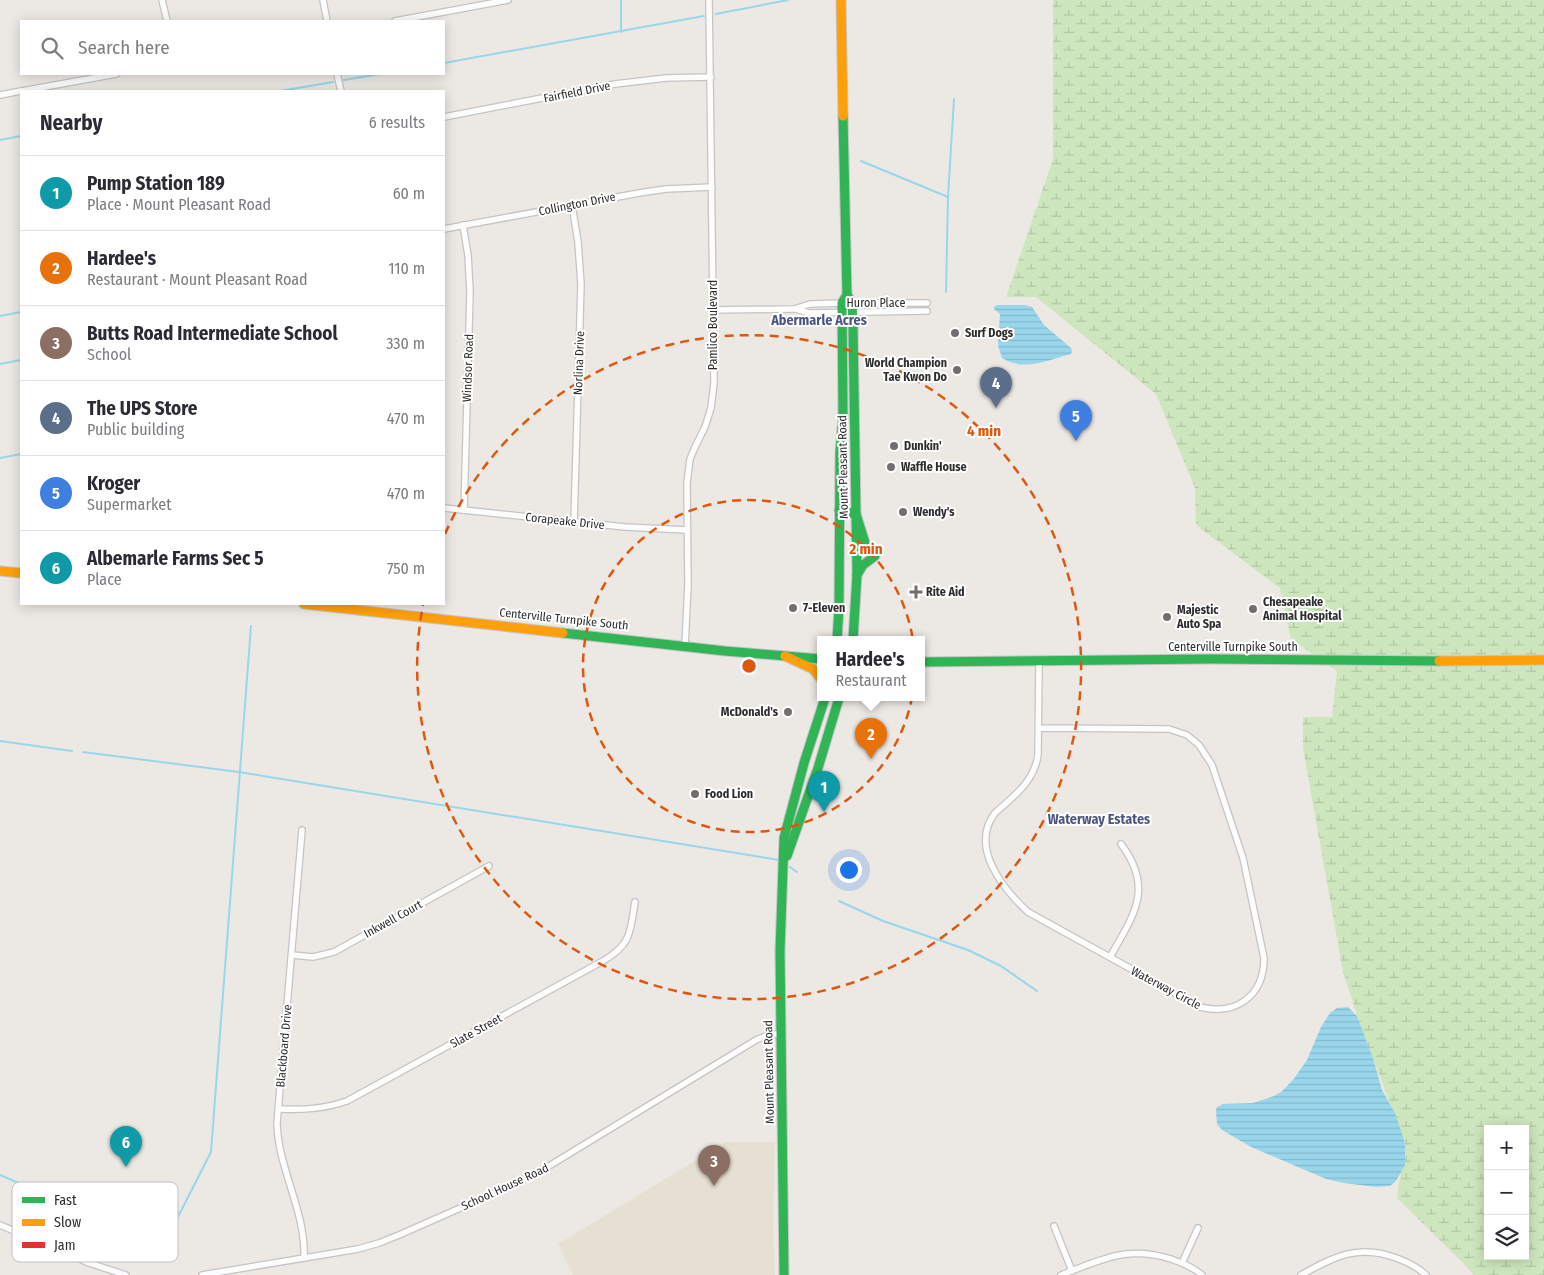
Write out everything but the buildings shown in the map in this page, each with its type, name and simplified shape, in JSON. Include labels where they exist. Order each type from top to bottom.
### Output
[{"type":"main road","name":"Mount Pleasant Road","points":[[837,636],[844,304],[841,0]]},
{"type":"main road","points":[[844,304],[853,308]]},
{"type":"main road","name":"Mount Pleasant Road","points":[[853,308],[857,575],[856,621],[854,636]]},
{"type":"main road","points":[[839,510],[856,514],[867,549],[875,556],[863,565],[857,575]]},
{"type":"main road","points":[[0,571],[20,573]]},
{"type":"main road","name":"Centerville Turnpike South","points":[[322,605],[685,646],[817,659]]},
{"type":"main road","points":[[856,621],[858,636]]},
{"type":"main road","points":[[785,656],[812,670],[817,675]]},
{"type":"main road","name":"Centerville Turnpike South","points":[[925,662],[1210,659],[1544,660]]},
{"type":"main road","name":"Mount Pleasant Road","points":[[784,1275],[780,951],[784,838],[804,763],[824,701]]},
{"type":"main road","name":"Mount Pleasant Road","points":[[783,869],[818,768],[838,701]]},
{"type":"street","points":[[162,0],[167,20]]},
{"type":"street","points":[[323,0],[327,20]]},
{"type":"street","points":[[400,20],[508,0]]},
{"type":"street","name":"Pamlico Boulevard","points":[[685,646],[688,584],[686,483],[695,447],[708,418],[714,393],[709,0]]},
{"type":"street","points":[[28,90],[110,75]]},
{"type":"street","points":[[337,75],[340,90]]},
{"type":"street","name":"Fairfield Drive","points":[[445,117],[615,84],[649,80],[711,77]]},
{"type":"street","points":[[0,95],[20,91]]},
{"type":"street","name":"Collington Drive","points":[[445,229],[657,190],[712,187]]},
{"type":"street","name":"Norlina Drive","points":[[572,205],[578,242],[581,284],[574,522]]},
{"type":"street","name":"Windsor Road","points":[[463,225],[468,254],[470,292],[464,510]]},
{"type":"street","name":"Huron Place","points":[[853,308],[927,303]]},
{"type":"street","name":"Huron Place","points":[[794,309],[810,304],[844,304],[853,308],[927,311]]},
{"type":"street","name":"Huron Place","points":[[713,310],[794,309],[809,313],[844,304]]},
{"type":"street","name":"Corapeake Drive","points":[[445,508],[647,529],[687,530]]},
{"type":"street","name":"Waterway Circle","points":[[1039,660],[1037,764],[1032,776],[995,813],[988,825],[986,843],[989,856],[1003,886],[1028,912],[1200,1007],[1213,1010],[1228,1009],[1249,998],[1261,979],[1264,958],[1238,838],[1208,758],[1199,745],[1187,735],[1163,729],[1039,728]]},
{"type":"street","name":"Blackboard Drive","points":[[302,830],[278,1123],[279,1141],[301,1222],[304,1258]]},
{"type":"street","points":[[1110,957],[1136,908],[1138,893],[1136,870],[1121,844]]},
{"type":"street","name":"Inkwell Court","points":[[292,955],[314,956],[334,952],[489,866]]},
{"type":"street","name":"Slate Street","points":[[279,1109],[320,1108],[347,1101],[603,961],[620,950],[628,938],[634,902]]},
{"type":"street","name":"School House Road","points":[[202,1275],[358,1249],[400,1236],[508,1187],[559,1161],[756,1040],[781,1033]]},
{"type":"street","points":[[0,1225],[12,1230]]},
{"type":"street","points":[[1054,1226],[1072,1271]]},
{"type":"street","points":[[1182,1263],[1198,1228]]},
{"type":"street","points":[[1301,1275],[1331,1259],[1345,1254],[1362,1252],[1392,1256],[1408,1263],[1426,1275]]},
{"type":"street","points":[[1061,1275],[1109,1257],[1127,1253],[1162,1256],[1182,1263],[1202,1275]]},
{"type":"street","points":[[86,1262],[126,1275]]},
{"type":"shaded area","points":[[726,1142],[775,1142],[773,1229],[775,1275],[573,1275],[558,1244]]},
{"type":"green space","points":[[1053,0],[1544,0],[1544,1275],[1474,1275],[1397,1198],[1405,1143],[1360,1024],[1343,972],[1303,748],[1303,717],[1332,717],[1337,671],[1291,639],[1280,588],[1196,525],[1195,488],[1156,394],[1036,297],[1006,297],[1053,159]]},
{"type":"water","points":[[997,305],[1025,305],[1032,307],[1044,325],[1071,348],[1071,354],[1036,364],[1019,364],[1002,358],[998,345],[1000,314],[994,309]]},
{"type":"water","points":[[1348,1007],[1357,1016],[1373,1058],[1382,1090],[1395,1113],[1405,1143],[1405,1165],[1396,1181],[1390,1186],[1376,1187],[1326,1179],[1251,1147],[1222,1130],[1217,1124],[1216,1110],[1217,1107],[1223,1104],[1253,1103],[1281,1092],[1293,1080],[1307,1060],[1321,1027],[1330,1013],[1337,1008]]},
{"type":"waterway","points":[[621,0],[621,32]]},
{"type":"waterway","points":[[716,14],[788,0]]},
{"type":"waterway","points":[[445,63],[704,16]]},
{"type":"waterway","points":[[344,80],[374,75]]},
{"type":"waterway","points":[[286,90],[333,82]]},
{"type":"waterway","points":[[946,292],[948,197],[954,99]]},
{"type":"waterway","points":[[0,140],[20,136]]},
{"type":"waterway","points":[[861,161],[948,197]]},
{"type":"waterway","points":[[0,316],[20,312]]},
{"type":"waterway","points":[[0,364],[20,360]]},
{"type":"waterway","points":[[0,458],[20,454]]},
{"type":"waterway","points":[[178,1217],[211,1152],[251,626]]},
{"type":"waterway","points":[[0,741],[72,751]]},
{"type":"waterway","points":[[83,752],[239,772],[779,860]]},
{"type":"waterway","points":[[790,867],[797,872]]},
{"type":"waterway","points":[[839,901],[883,921],[968,950],[1001,966],[1037,991]]},
{"type":"waterway","points":[[0,1175],[16,1182]]},
{"type":"traffic: fast","points":[[837,636],[840,452],[843,417],[842,303],[847,295],[843,116]]},
{"type":"traffic: fast","points":[[847,295],[852,303],[853,326],[857,575],[853,636]]},
{"type":"traffic: fast","points":[[839,510],[856,514],[867,549],[875,556],[863,565],[857,575]]},
{"type":"traffic: fast","points":[[563,633],[725,651],[817,659]]},
{"type":"traffic: fast","points":[[925,662],[1210,659],[1439,661]]},
{"type":"traffic: fast","points":[[784,1275],[780,951],[784,838],[804,763],[824,701]]},
{"type":"traffic: fast","points":[[787,856],[818,768],[838,701]]},
{"type":"traffic: slow","points":[[841,0],[843,116]]},
{"type":"traffic: slow","points":[[0,571],[20,573]]},
{"type":"traffic: slow","points":[[313,605],[563,633]]},
{"type":"traffic: slow","points":[[785,656],[813,669],[817,674]]},
{"type":"traffic: slow","points":[[1439,661],[1544,660]]},
{"type":"place","name":"Surf Dogs","points":[[955,333]]},
{"type":"place","name":"World Champion Tae Kwon Do","points":[[957,370]]},
{"type":"place","name":"The UPS Store","points":[[996,408]]},
{"type":"place","name":"Kroger","points":[[1076,441]]},
{"type":"place","name":"Dunkin'","points":[[894,446]]},
{"type":"place","name":"Waffle House","points":[[891,467]]},
{"type":"place","name":"Wendy's","points":[[903,512]]},
{"type":"place","name":"Rite Aid","points":[[916,592]]},
{"type":"place","name":"7-Eleven","points":[[793,608]]},
{"type":"place","name":"Chesapeake Animal Hospital","points":[[1253,609]]},
{"type":"place","name":"Majestic Auto Spa","points":[[1167,617]]},
{"type":"place","name":"McDonald's","points":[[788,712]]},
{"type":"place","name":"Hardee's","points":[[871,759]]},
{"type":"place","name":"Food Lion","points":[[695,794]]},
{"type":"place","name":"Pump Station 189","points":[[824,812]]},
{"type":"place","name":"Albemarle Farms Sec 5","points":[[126,1167]]},
{"type":"place","name":"Butts Road Intermediate School","points":[[714,1186]]},
{"type":"district","name":"Abermarle Acres","points":[[819,320]]},
{"type":"district","name":"Waterway Estates","points":[[1099,819]]}]
